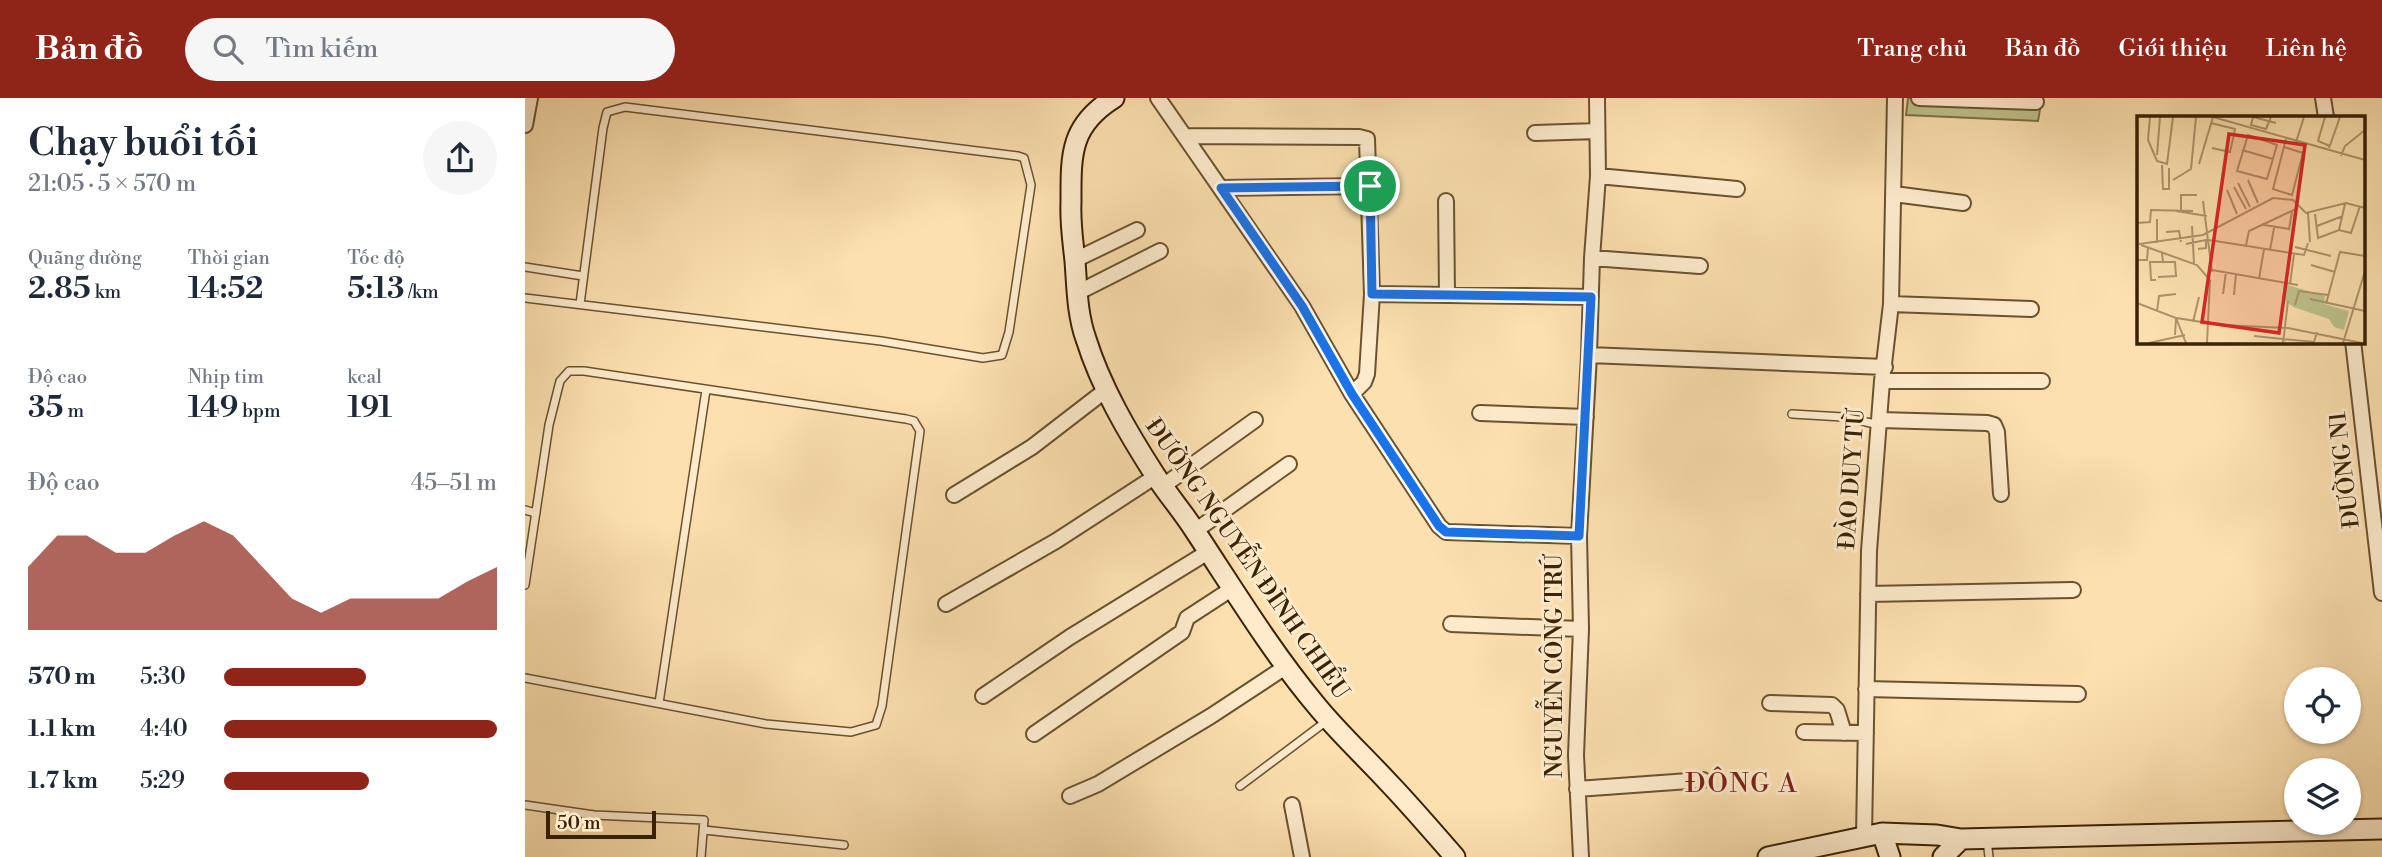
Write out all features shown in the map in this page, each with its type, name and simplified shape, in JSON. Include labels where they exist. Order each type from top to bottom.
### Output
[{"type":"street","points":[[525,125],[530,98]]},
{"type":"street","name":"ĐƯỜNG NGUYỄN ĐÌNH CHIỂU","points":[[1114,98],[1091,115],[1083,125],[1074,147],[1070,218],[1080,320],[1106,390],[1159,481],[1287,666],[1328,720],[1389,782],[1455,857]]},
{"type":"street","points":[[1158,98],[1302,306],[1352,394],[1439,526],[1446,532],[1579,536]]},
{"type":"street","name":"NGUYỄN CÔNG TRỨ","points":[[1581,857],[1577,789],[1581,629],[1579,536],[1598,176],[1597,98]]},
{"type":"street","name":"ĐÀO DUY TỪ","points":[[1873,835],[1866,733],[1869,551],[1891,304],[1895,98]]},
{"type":"street","points":[[1919,98],[2036,102]]},
{"type":"street","points":[[2323,98],[2326,116]]},
{"type":"street","points":[[1535,133],[1598,131]]},
{"type":"street","points":[[1185,136],[1367,139],[1372,294],[1367,374],[1364,382],[1352,394]]},
{"type":"street","points":[[1598,176],[1737,189]]},
{"type":"street","points":[[1221,188],[1370,186]]},
{"type":"street","points":[[1894,194],[1963,203]]},
{"type":"street","points":[[1446,201],[1447,295]]},
{"type":"street","points":[[1075,260],[1137,230]]},
{"type":"street","points":[[1077,293],[1160,251]]},
{"type":"street","points":[[1592,258],[1700,267]]},
{"type":"street","points":[[1372,294],[1591,297]]},
{"type":"street","points":[[1891,304],[2031,309]]},
{"type":"street","name":"ĐƯỜNG N1","points":[[2353,343],[2382,593]]},
{"type":"street","points":[[1589,355],[2042,382]]},
{"type":"street","points":[[954,495],[1031,447],[1106,390]]},
{"type":"street","points":[[1480,412],[1586,417]]},
{"type":"street","points":[[946,604],[1159,481],[1255,420]]},
{"type":"street","points":[[1880,422],[1994,425],[1997,432],[2001,494]]},
{"type":"street","points":[[1195,531],[1289,464]]},
{"type":"street","points":[[983,696],[1070,637],[1208,552]]},
{"type":"street","points":[[1034,734],[1182,632],[1187,618],[1233,588]]},
{"type":"street","points":[[1868,594],[2073,590]]},
{"type":"street","points":[[1451,624],[1581,629]]},
{"type":"street","points":[[1070,796],[1098,784],[1211,716],[1287,666]]},
{"type":"street","points":[[1866,690],[2078,694]]},
{"type":"street","points":[[1770,703],[1832,705],[1837,710],[1845,733]]},
{"type":"street","points":[[1804,732],[1866,733]]},
{"type":"street","points":[[1577,789],[1703,780]]},
{"type":"street","points":[[1292,805],[1302,857]]},
{"type":"street","points":[[1768,857],[1873,835],[1937,835],[1988,848],[2123,834],[2382,830]]},
{"type":"street","points":[[1873,835],[1890,857]]},
{"type":"street","points":[[1943,857],[1961,839]]},
{"type":"lane","points":[[525,298],[881,341],[983,358],[1002,355],[1009,332],[1031,185],[1027,163],[1019,156],[625,107],[607,112],[580,304]]},
{"type":"lane","points":[[525,267],[583,276]]},
{"type":"lane","points":[[525,586],[549,425],[560,381],[569,371],[584,371],[914,421],[920,431],[882,706],[876,725],[851,732],[766,724],[525,678]]},
{"type":"lane","points":[[659,703],[706,390]]},
{"type":"lane","points":[[1791,414],[1880,422]]},
{"type":"lane","points":[[525,510],[536,513]]},
{"type":"lane","points":[[1240,786],[1328,720]]},
{"type":"lane","points":[[525,805],[594,815],[704,820],[701,857]]},
{"type":"lane","points":[[704,830],[844,845]]},
{"type":"green space","points":[[1908,98],[2042,98],[2038,121],[1906,115]]},
{"type":"district","name":"ĐÔNG A","points":[[1742,784]]},
{"type":"route","points":[[1370,186],[1372,294],[1591,297],[1579,536],[1446,532],[1439,526],[1352,394],[1302,306],[1221,188],[1370,186]]}]
